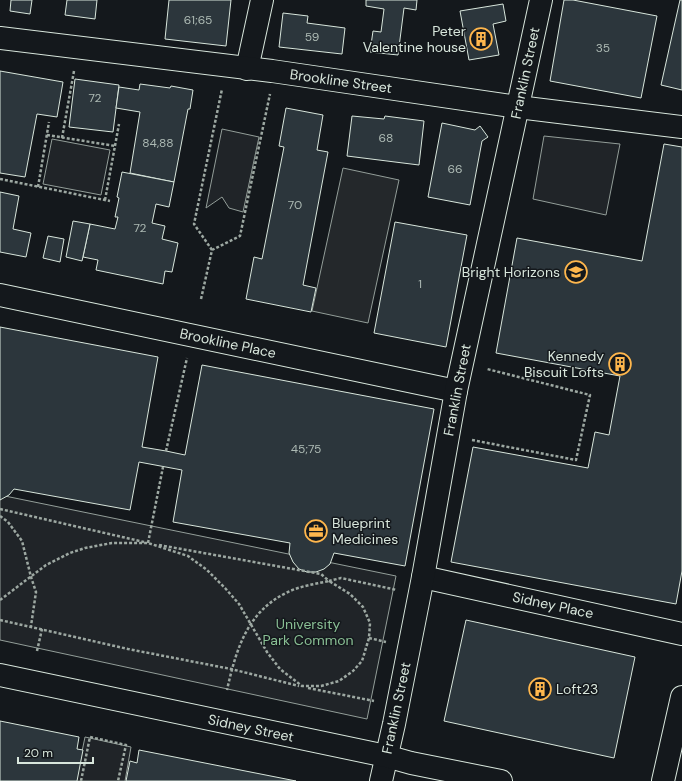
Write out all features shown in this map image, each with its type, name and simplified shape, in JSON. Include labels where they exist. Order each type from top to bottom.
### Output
[{"type":"street","points":[[247,69],[262,0]]},
{"type":"street","name":"Franklin Street","points":[[381,781],[423,577],[456,391],[542,0]]},
{"type":"street","name":"Brookline Street","points":[[0,38],[272,71],[518,107],[682,127]]},
{"type":"street","name":"Brookline Place","points":[[0,295],[456,391]]},
{"type":"street","name":"Sidney Place","points":[[423,577],[682,634]]},
{"type":"street","name":"Sidney Street","points":[[0,675],[501,781]]},
{"type":"street","points":[[663,781],[682,697]]},
{"type":"path","points":[[62,138],[75,64]]},
{"type":"path","points":[[201,300],[212,250],[194,224],[223,82]]},
{"type":"path","points":[[212,250],[240,236],[271,87]]},
{"type":"path","points":[[38,187],[49,122]]},
{"type":"path","points":[[105,200],[120,124]]},
{"type":"path","points":[[47,135],[116,146]]},
{"type":"path","points":[[0,179],[110,201]]},
{"type":"path","points":[[166,451],[189,351]]},
{"type":"path","points":[[472,440],[576,460],[590,395],[487,369]]},
{"type":"path","points":[[148,543],[163,467]]},
{"type":"path","points":[[0,509],[148,543],[321,574],[329,581],[350,594],[363,607],[370,623],[369,638],[362,661],[353,671],[339,681],[333,683],[321,686],[302,686],[280,669],[267,652],[232,595],[212,574],[188,556],[148,543],[112,544],[85,548],[58,558],[0,600]]},
{"type":"path","points":[[0,516],[8,522],[22,541],[36,592],[31,626]]},
{"type":"path","points":[[227,690],[234,657],[250,623],[265,608],[288,592],[341,578],[398,590]]},
{"type":"path","points":[[0,620],[128,649],[231,669],[374,701]]},
{"type":"path","points":[[37,651],[42,629]]},
{"type":"path","points":[[369,638],[387,642]]},
{"type":"path","points":[[81,781],[90,737],[126,745],[118,781]]},
{"type":"green space","points":[[222,129],[259,137],[243,212],[229,208],[222,197],[206,208]]},
{"type":"green space","points":[[544,136],[620,144],[606,215],[533,199]]},
{"type":"green space","points":[[52,139],[110,150],[101,195],[43,184]]},
{"type":"green space","name":"University Park Common","points":[[0,495],[396,576],[367,719],[0,640]]},
{"type":"green space","points":[[85,737],[131,747],[125,781],[76,781]]},
{"type":"shaded area","points":[[343,168],[399,180],[368,323],[312,311]]},
{"type":"building","points":[[11,0],[32,0],[30,14],[10,11]]},
{"type":"building","points":[[67,0],[97,0],[95,19],[65,15]]},
{"type":"building","points":[[169,0],[231,0],[226,46],[165,39]]},
{"type":"building","points":[[366,0],[417,0],[416,10],[404,8],[398,55],[370,52],[373,31],[381,32],[384,9],[366,6]]},
{"type":"building","points":[[564,0],[573,0],[657,16],[641,98],[550,81]]},
{"type":"building","points":[[680,0],[682,0],[682,90],[661,85]]},
{"type":"building","name":"Peter Valentine house","points":[[503,4],[506,21],[493,24],[499,55],[469,60],[460,11]]},
{"type":"building","points":[[283,13],[308,16],[307,23],[345,28],[342,54],[279,47]]},
{"type":"building","points":[[0,71],[63,82],[57,117],[37,114],[25,177],[0,173]]},
{"type":"building","points":[[75,79],[119,85],[113,132],[69,127]]},
{"type":"building","points":[[140,84],[170,88],[171,86],[193,90],[174,182],[130,173],[140,112],[116,108],[119,87],[139,90]]},
{"type":"building","points":[[286,108],[323,115],[317,150],[328,152],[303,285],[316,288],[311,312],[246,299],[254,257],[262,259],[284,147],[279,146]]},
{"type":"building","points":[[352,116],[384,119],[385,116],[424,121],[419,165],[347,156]]},
{"type":"building","points":[[442,123],[475,130],[480,126],[488,137],[482,141],[470,205],[428,197]]},
{"type":"building","name":"Kennedy Biscuit Lofts","points":[[664,144],[682,147],[682,571],[676,604],[451,562],[473,447],[588,468],[595,432],[609,435],[620,376],[496,353],[517,238],[642,261]]},
{"type":"building","points":[[122,172],[174,182],[169,207],[156,204],[152,223],[165,226],[162,239],[178,243],[172,272],[165,271],[163,284],[96,270],[98,260],[83,257],[90,224],[115,229],[118,217],[115,217],[119,198],[117,197]]},
{"type":"building","points":[[0,192],[19,196],[13,229],[31,233],[26,257],[0,252]]},
{"type":"building","points":[[73,221],[90,224],[82,261],[66,257]]},
{"type":"building","points":[[395,222],[467,235],[446,347],[374,333]]},
{"type":"building","points":[[48,236],[64,239],[60,262],[43,258]]},
{"type":"building","points":[[0,327],[158,357],[142,447],[185,455],[202,365],[434,409],[405,566],[334,553],[330,564],[324,569],[316,572],[307,572],[299,569],[293,562],[289,553],[290,543],[173,522],[182,470],[139,462],[130,510],[14,489],[9,495],[0,500]]},
{"type":"building","name":"Loft23","points":[[466,620],[635,657],[614,758],[444,721]]},
{"type":"building","points":[[0,721],[79,737],[77,749],[83,750],[77,781],[0,781]]},
{"type":"building","points":[[139,750],[296,781],[126,781],[130,761],[137,763]]},
{"type":"place","name":"Peter Valentine house","points":[[481,39]]},
{"type":"place","name":"Bright Horizons","points":[[576,272]]},
{"type":"place","name":"Kennedy Biscuit Lofts","points":[[620,364]]},
{"type":"place","name":"Blueprint Medicines","points":[[316,531]]},
{"type":"place","name":"Loft23","points":[[540,689]]}]
